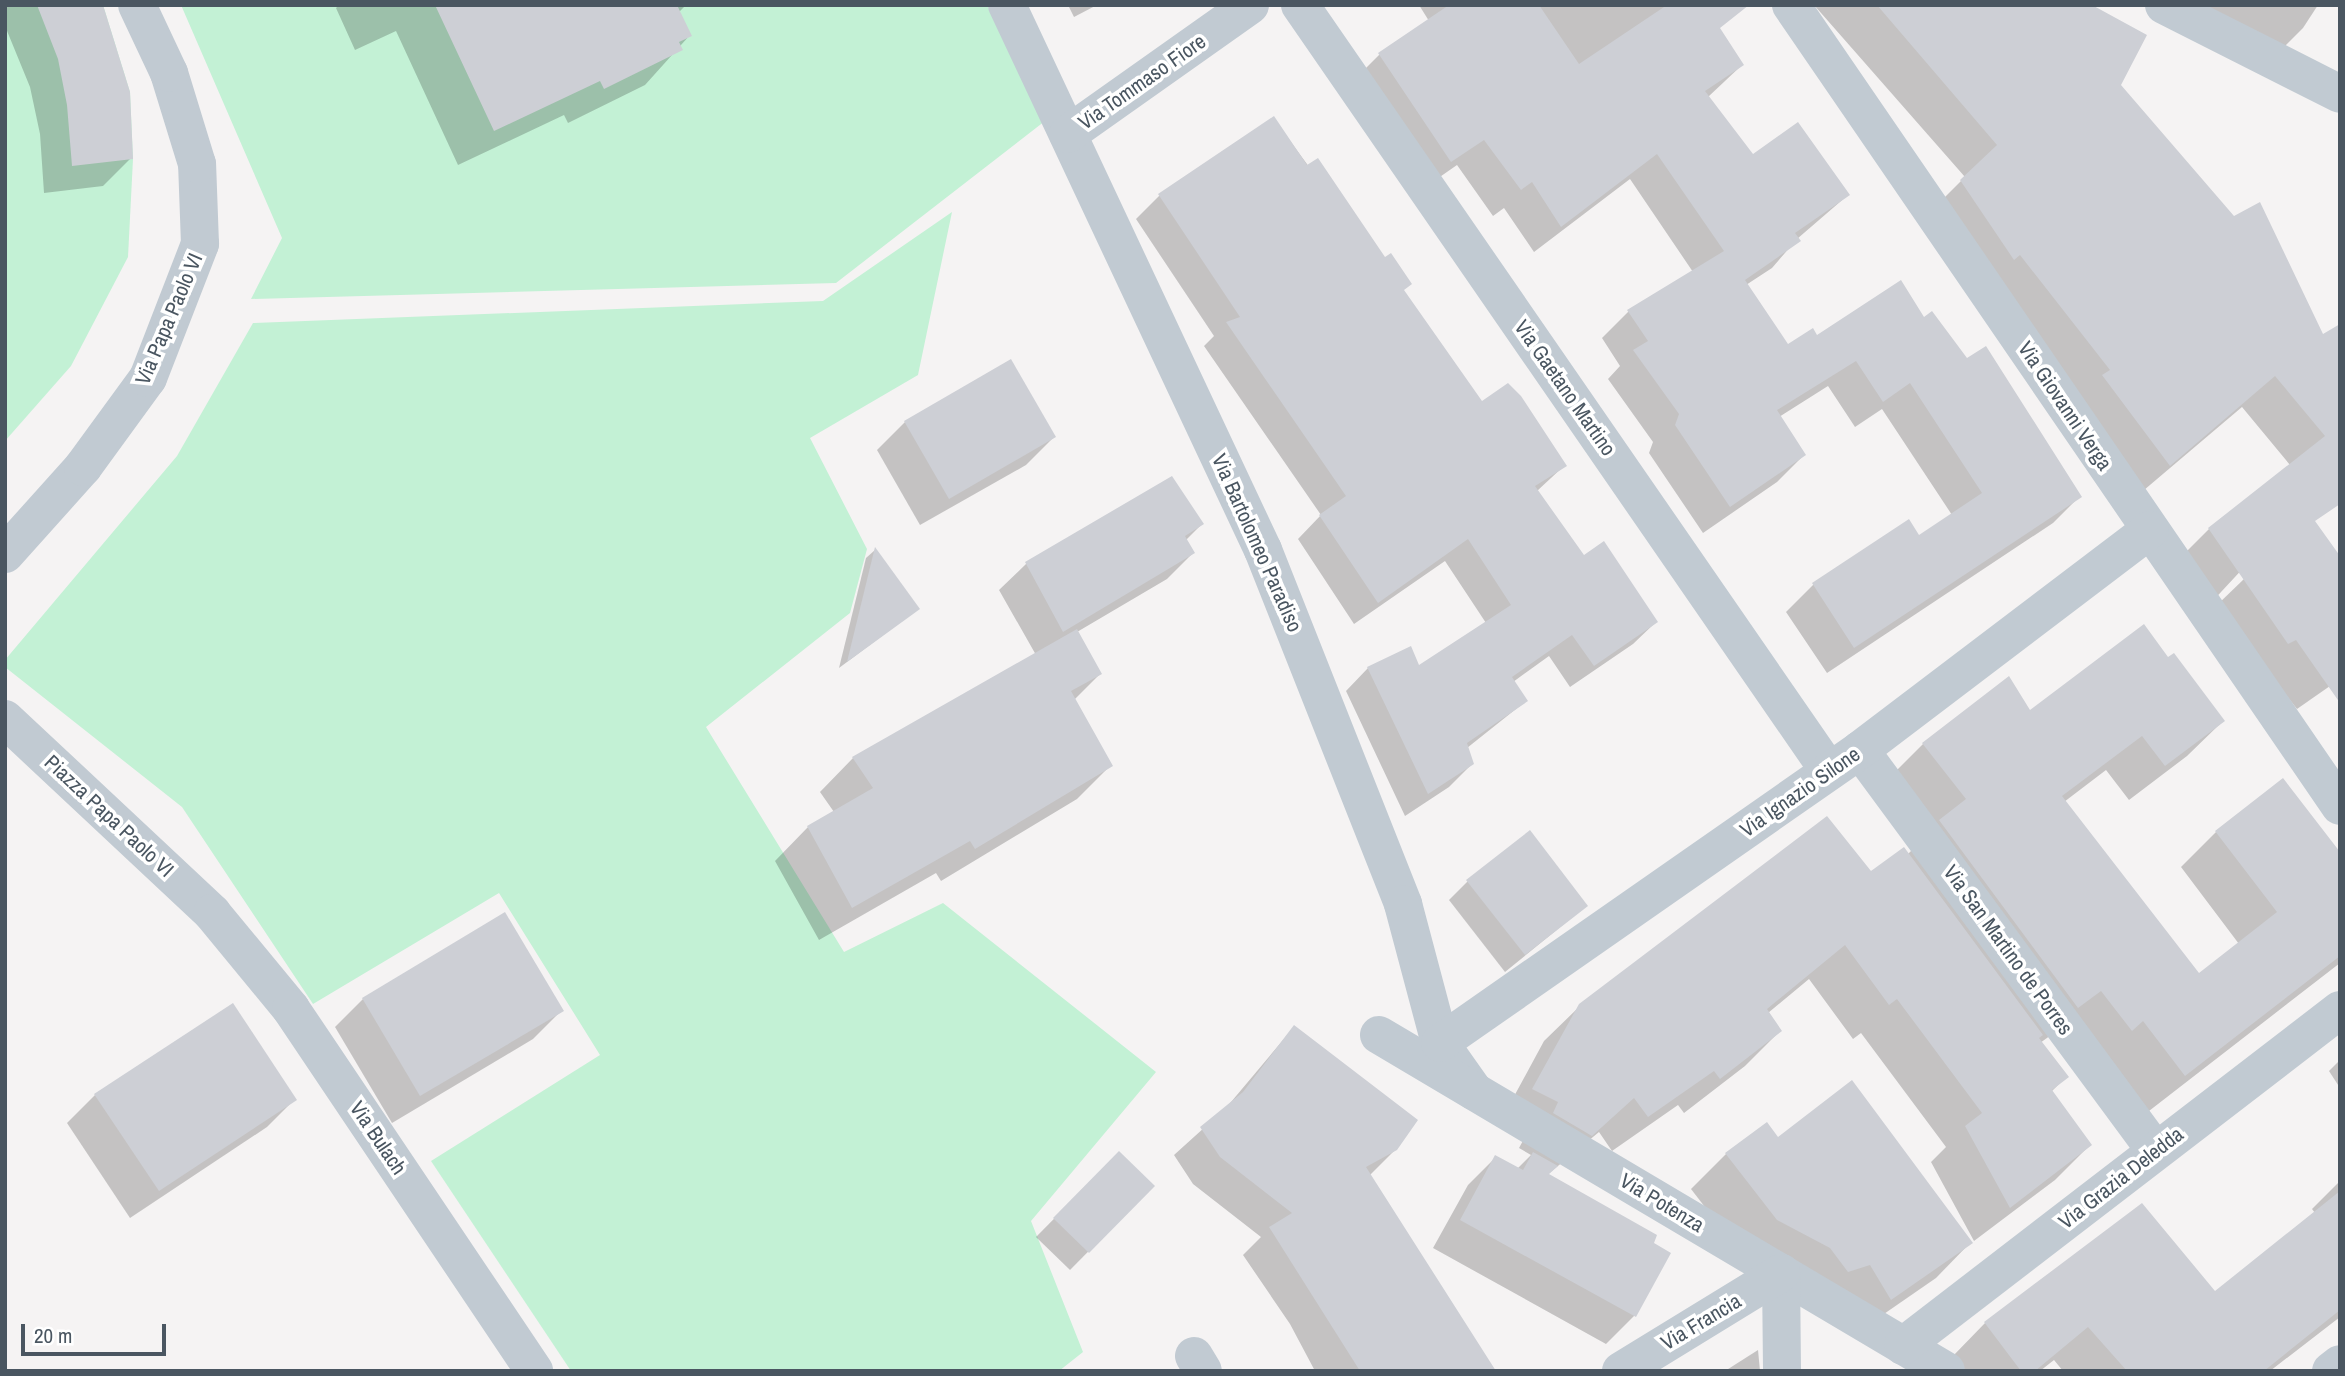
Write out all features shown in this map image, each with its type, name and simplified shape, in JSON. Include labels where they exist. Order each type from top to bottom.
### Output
[{"type":"street","name":"Via Papa Paolo VI","points":[[5,554],[83,467],[148,379],[200,244],[197,164],[169,73],[137,5]]},
{"type":"street","name":"Via Bartolomeo Paradiso","points":[[1007,5],[1263,550],[1403,904],[1440,1043],[1474,1091]]},
{"type":"street","name":"Via Tommaso Fiore","points":[[1068,134],[1250,5]]},
{"type":"street","name":"Via Gaetano Martino","points":[[1300,5],[1829,771]]},
{"type":"street","name":"Via Giovanni Verga","points":[[1791,5],[2340,806]]},
{"type":"street","points":[[2164,5],[2340,94]]},
{"type":"street","name":"Via Ignazio Silone","points":[[1440,1043],[1860,750],[2150,530]]},
{"type":"street","name":"Piazza Papa Paolo VI","points":[[5,719],[212,913]]},
{"type":"street","name":"Via San Martino de Porres","points":[[1860,750],[2156,1151]]},
{"type":"street","name":"Via Bulach","points":[[212,913],[291,1009],[534,1371]]},
{"type":"street","name":"Via Grazia Deledda","points":[[1903,1346],[2340,1010]]},
{"type":"street","name":"Via Potenza","points":[[1379,1035],[1946,1371]]},
{"type":"street","points":[[1781,1273],[1782,1371]]},
{"type":"street","name":"Via Francia","points":[[1621,1371],[1781,1273]]},
{"type":"street","points":[[2331,1371],[2340,1364]]},
{"type":"green space","points":[[5,5],[103,5],[130,92],[133,159],[128,257],[71,366],[5,441]]},
{"type":"green space","points":[[181,5],[987,5],[1045,121],[836,283],[251,299],[282,238]]},
{"type":"green space","points":[[952,212],[918,375],[810,438],[867,549],[850,613],[706,727],[844,952],[943,903],[1156,1072],[1031,1221],[1083,1352],[1059,1371],[571,1371],[431,1161],[600,1055],[499,893],[313,1004],[182,807],[5,667],[5,660],[177,456],[253,323],[823,301]]},
{"type":"building","points":[[37,5],[103,5],[130,92],[133,159],[72,166],[67,105],[58,59]]},
{"type":"building","points":[[435,5],[677,5],[692,36],[679,42],[683,50],[604,89],[600,81],[494,131]]},
{"type":"building","points":[[1449,5],[1539,5],[1579,64],[1667,5],[1749,5],[1720,28],[1744,65],[1705,91],[1753,154],[1798,122],[1850,195],[1795,233],[1801,241],[1745,280],[1788,344],[1813,328],[1817,335],[1901,280],[1924,317],[1932,311],[1967,358],[1986,346],[2082,497],[1854,648],[1812,583],[1909,519],[1919,535],[1982,493],[1910,383],[1883,402],[1856,361],[1777,410],[1806,455],[1730,507],[1675,425],[1679,414],[1633,350],[1648,341],[1627,310],[1724,251],[1657,154],[1561,227],[1532,182],[1521,190],[1484,140],[1451,162],[1378,53]]},
{"type":"building","points":[[1877,5],[2092,5],[2147,35],[2121,85],[2234,216],[2260,202],[2323,334],[2340,324],[2340,504],[2315,521],[2340,556],[2340,703],[2296,640],[2288,644],[2208,528],[2325,436],[2275,376],[2170,466],[2102,375],[2110,370],[2020,255],[2014,260],[1960,180],[1997,145]]},
{"type":"building","points":[[1274,116],[1307,165],[1318,158],[1385,257],[1391,253],[1412,284],[1404,290],[1482,401],[1508,383],[1521,396],[1567,466],[1535,486],[1584,555],[1604,541],[1658,622],[1594,666],[1572,635],[1512,677],[1528,701],[1467,743],[1474,764],[1428,794],[1367,667],[1411,646],[1419,665],[1511,605],[1468,539],[1378,603],[1319,515],[1346,496],[1226,322],[1240,317],[1158,194]]},
{"type":"building","points":[[1011,359],[1056,437],[949,499],[904,421]]},
{"type":"building","points":[[1172,476],[1204,524],[1185,536],[1195,553],[1063,632],[1025,562]]},
{"type":"building","points":[[875,547],[920,609],[847,662]]},
{"type":"building","points":[[2144,624],[2168,657],[2174,653],[2225,721],[2165,766],[2142,736],[2062,796],[2199,973],[2277,912],[2215,831],[2283,778],[2340,852],[2340,956],[2185,1076],[2143,1021],[2132,1031],[2101,991],[2078,1008],[1939,820],[1966,799],[1922,743],[2009,676],[2030,710]]},
{"type":"building","points":[[1077,629],[1102,674],[1071,691],[1113,766],[975,849],[970,841],[852,908],[807,826],[873,788],[852,757]]},
{"type":"building","points":[[1827,816],[1871,871],[1904,847],[2043,1035],[2039,1038],[2069,1077],[2052,1090],[2092,1145],[2010,1208],[1965,1126],[1982,1113],[1897,999],[1889,1005],[1845,945],[1767,1009],[1782,1031],[1720,1079],[1714,1071],[1648,1117],[1634,1098],[1592,1136],[1553,1113],[1558,1102],[1532,1089],[1579,1004]]},
{"type":"building","points":[[1530,830],[1588,906],[1525,955],[1466,880]]},
{"type":"building","points":[[505,912],[564,1011],[420,1096],[362,998]]},
{"type":"building","points":[[233,1003],[297,1100],[159,1191],[94,1094]]},
{"type":"building","points":[[1294,1025],[1418,1120],[1397,1150],[1366,1167],[1496,1371],[1360,1371],[1269,1227],[1292,1213],[1220,1157],[1200,1127],[1243,1092]]},
{"type":"building","points":[[1852,1080],[1973,1243],[1891,1300],[1870,1265],[1848,1272],[1830,1248],[1777,1220],[1725,1153],[1767,1122],[1778,1137]]},
{"type":"building","points":[[1119,1151],[1155,1186],[1089,1253],[1053,1218]]},
{"type":"building","points":[[1533,1152],[1558,1166],[1549,1174],[1657,1235],[1654,1243],[1671,1253],[1636,1317],[1460,1220],[1495,1155],[1523,1170]]},
{"type":"building","points":[[2340,1191],[2340,1310],[2264,1371],[2127,1371],[2088,1327],[2035,1371],[2021,1371],[1984,1322],[2142,1203],[2215,1291]]}]
